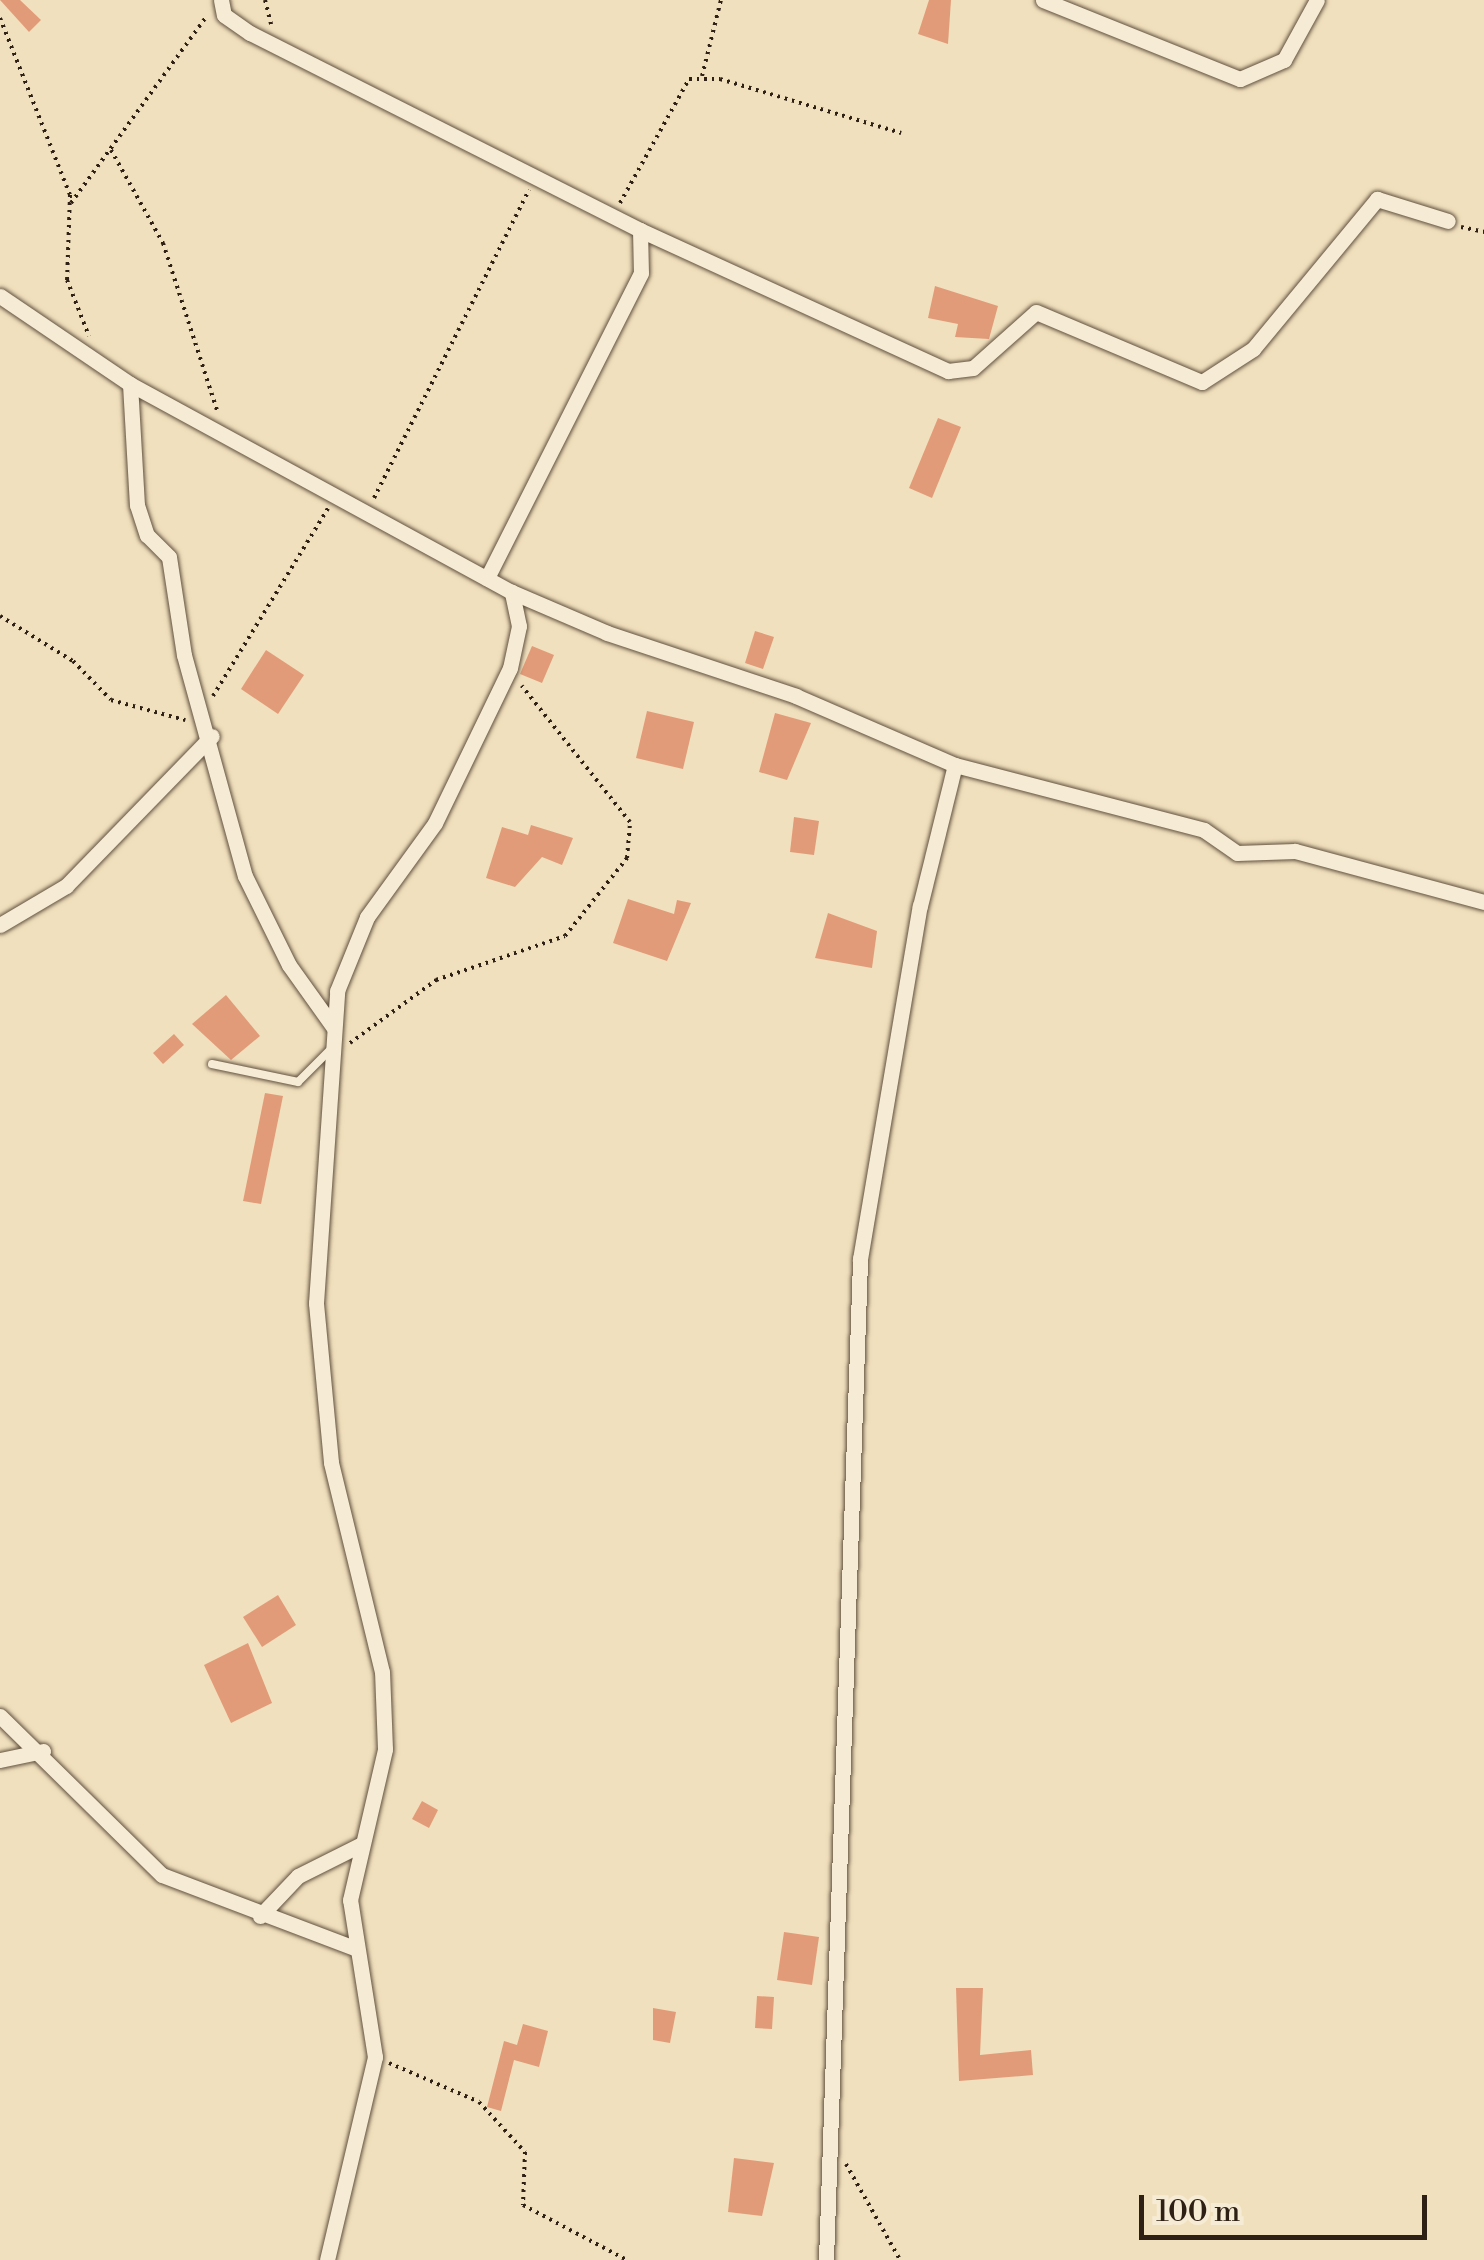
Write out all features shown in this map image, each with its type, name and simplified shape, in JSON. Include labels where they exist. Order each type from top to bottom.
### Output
[{"type":"street","points":[[220,0],[224,16],[250,34],[616,212],[640,230],[948,370],[973,368],[1036,312],[1202,382],[1253,349],[1376,198],[1448,221]]},
{"type":"street","points":[[1043,0],[1240,78],[1284,60],[1317,0]]},
{"type":"street","points":[[487,578],[641,273],[640,230]]},
{"type":"street","points":[[0,296],[130,384],[370,507],[512,592],[955,765],[1188,825],[1243,854],[1295,851],[1484,902]]},
{"type":"street","points":[[130,384],[137,505],[147,535],[169,557],[184,655],[209,722],[246,876],[273,937],[336,1040]]},
{"type":"street","points":[[327,2260],[375,2057],[354,1948],[350,1900],[385,1749],[382,1672],[336,1493],[316,1303],[318,1198],[346,957],[435,823],[510,668],[519,626],[512,592]]},
{"type":"street","points":[[0,925],[66,886],[209,722]]},
{"type":"street","points":[[826,2260],[827,2136],[860,1258],[955,765]]},
{"type":"street","points":[[0,1716],[43,1751],[162,1875],[260,1916],[354,1948]]},
{"type":"street","points":[[0,1760],[43,1751]]},
{"type":"street","points":[[260,1916],[298,1876],[362,1844]]},
{"type":"lane","points":[[212,1064],[298,1082],[336,1040]]},
{"type":"path","points":[[71,203],[220,0]]},
{"type":"path","points":[[702,76],[721,0]]},
{"type":"path","points":[[0,18],[71,203],[67,280],[104,367]]},
{"type":"path","points":[[616,212],[680,86],[702,76],[902,133]]},
{"type":"path","points":[[111,150],[163,243],[224,432]]},
{"type":"path","points":[[370,507],[538,174]]},
{"type":"path","points":[[1448,221],[1484,232]]},
{"type":"path","points":[[0,616],[73,661],[112,700],[209,722],[338,491]]},
{"type":"path","points":[[336,1040],[436,980],[565,936],[627,858],[630,822],[510,668]]},
{"type":"path","points":[[375,2057],[479,2102],[525,2152],[523,2204],[627,2260]]},
{"type":"path","points":[[827,2136],[900,2260]]},
{"type":"building","points":[[0,0],[20,0],[41,20],[29,32]]},
{"type":"building","points":[[929,0],[951,0],[948,44],[918,34]]},
{"type":"building","points":[[935,286],[998,306],[989,339],[955,337],[958,324],[928,318]]},
{"type":"building","points":[[938,418],[961,427],[932,498],[909,488]]},
{"type":"building","points":[[755,631],[774,637],[763,669],[745,663]]},
{"type":"building","points":[[532,646],[554,655],[542,683],[520,674]]},
{"type":"building","points":[[266,650],[304,675],[278,714],[241,689]]},
{"type":"building","points":[[647,711],[694,722],[683,769],[636,758]]},
{"type":"building","points":[[775,713],[811,723],[787,780],[759,772]]},
{"type":"building","points":[[794,817],[819,821],[814,855],[790,852]]},
{"type":"building","points":[[531,825],[573,838],[562,865],[542,857],[515,887],[486,878],[502,827],[528,835]]},
{"type":"building","points":[[628,899],[674,914],[677,900],[691,903],[667,961],[613,943]]},
{"type":"building","points":[[828,913],[877,931],[872,968],[815,958]]},
{"type":"building","points":[[226,995],[260,1036],[231,1060],[192,1024]]},
{"type":"building","points":[[174,1034],[184,1045],[163,1064],[153,1053]]},
{"type":"building","points":[[265,1093],[283,1096],[261,1204],[243,1201]]},
{"type":"building","points":[[278,1595],[296,1625],[262,1647],[243,1617]]},
{"type":"building","points":[[248,1643],[272,1703],[231,1723],[204,1665]]},
{"type":"building","points":[[422,1801],[438,1810],[429,1828],[412,1819]]},
{"type":"building","points":[[784,1932],[819,1937],[812,1985],[777,1980]]},
{"type":"building","points":[[956,1988],[983,1988],[980,2055],[1031,2050],[1033,2075],[959,2081]]},
{"type":"building","points":[[757,1996],[774,1997],[772,2029],[755,2028]]},
{"type":"building","points":[[653,2008],[676,2012],[670,2043],[653,2040]]},
{"type":"building","points":[[523,2024],[548,2031],[539,2067],[514,2060],[501,2111],[487,2107],[504,2041],[517,2045]]},
{"type":"building","points":[[734,2158],[774,2163],[762,2216],[728,2212]]}]
